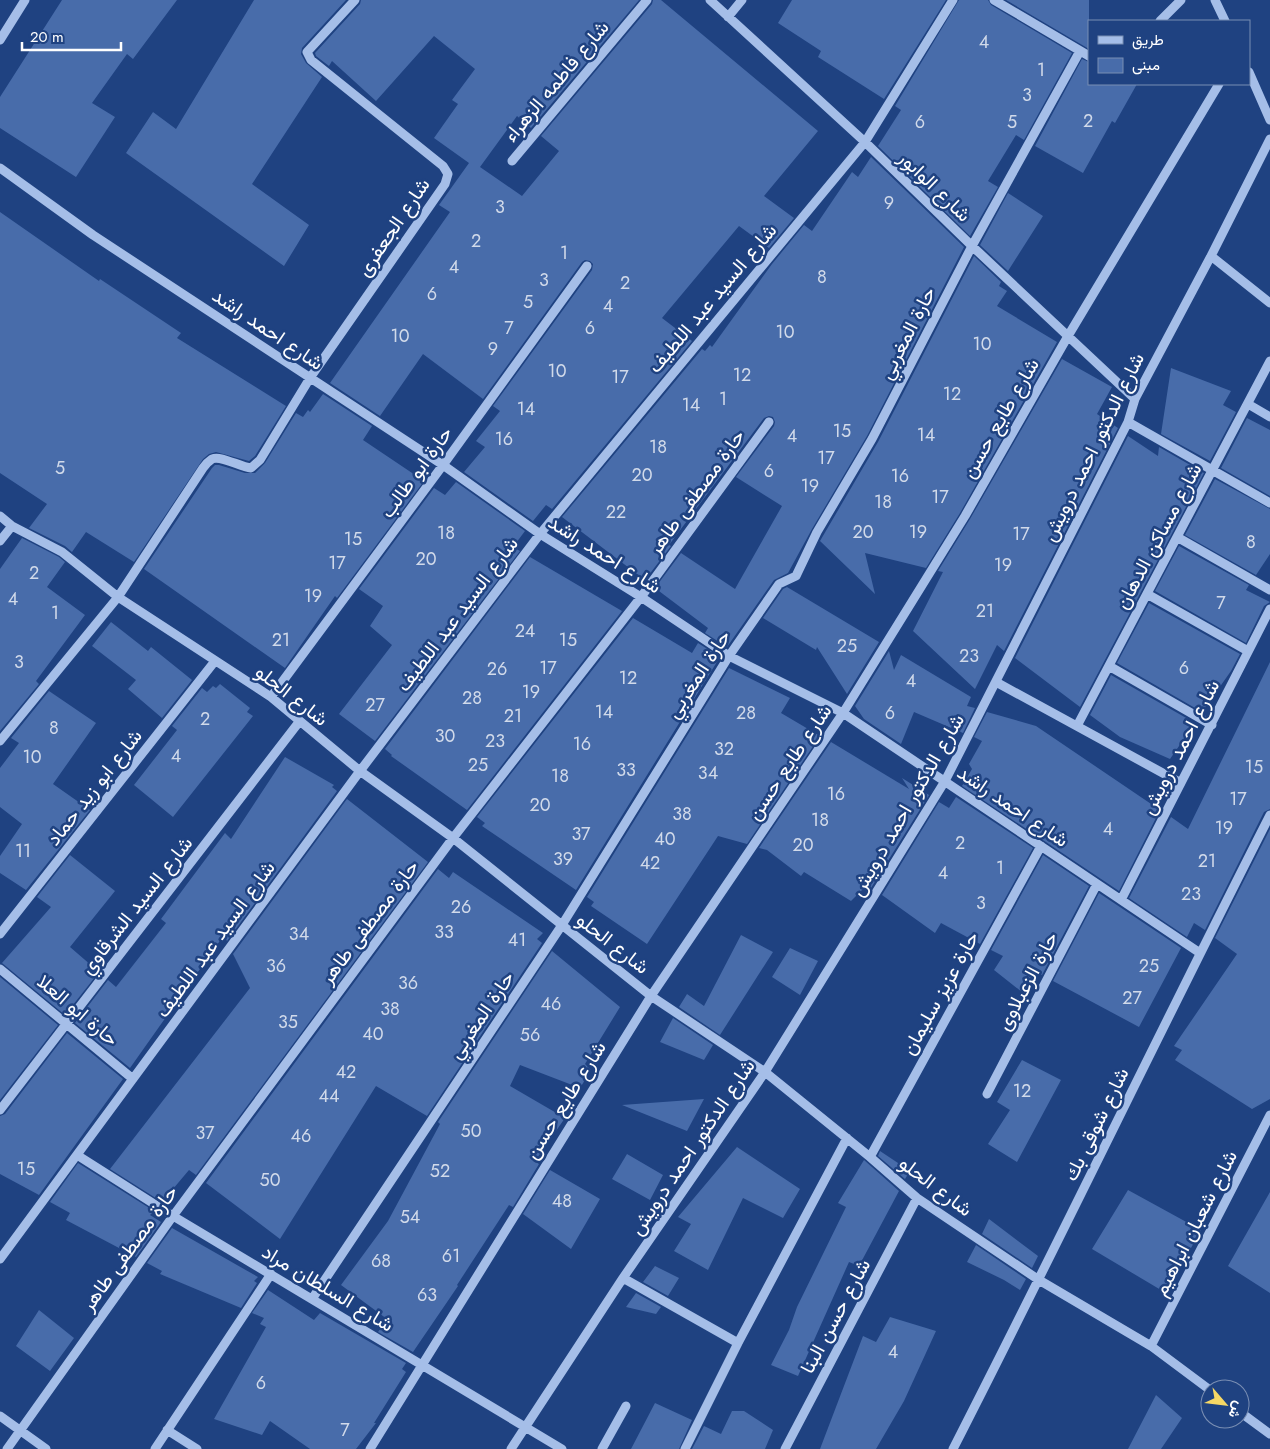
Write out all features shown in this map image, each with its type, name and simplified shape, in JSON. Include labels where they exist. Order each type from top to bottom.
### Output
[{"type":"street","points":[[0,40],[25,0]]},
{"type":"street","name":"شارع الجعفرى","points":[[310,378],[445,184],[448,174],[443,166],[310,60],[307,52],[355,0]]},
{"type":"street","name":"شارع فاطمه الزهراء","points":[[512,161],[646,0]]},
{"type":"street","name":"شارع الوابور","points":[[710,0],[865,142],[972,246],[1135,399]]},
{"type":"street","points":[[728,17],[742,0]]},
{"type":"street","name":"شارع السيد عبد اللطيف","points":[[0,1259],[360,771],[540,534],[865,142],[954,0]]},
{"type":"street","points":[[994,0],[1088,55]]},
{"type":"street","points":[[1161,20],[1181,0]]},
{"type":"street","points":[[1215,0],[1225,20]]},
{"type":"street","name":"حارة المغربي","points":[[312,1299],[562,925],[729,656],[779,584],[796,576],[817,532],[872,439],[972,246],[1080,51]]},
{"type":"street","points":[[1250,74],[1270,120]]},
{"type":"street","name":"شارع طايع حسن","points":[[370,1449],[651,996],[843,713],[965,516],[1068,336],[1218,85]]},
{"type":"street","name":"شارع الدكتور احمد درويش","points":[[511,1449],[527,1428],[624,1278],[765,1072],[946,781],[1128,422],[1135,399],[1211,256],[1270,139]]},
{"type":"street","name":"شارع احمد راشد","points":[[0,168],[93,235],[443,465],[540,534],[641,597],[729,656],[843,713],[1200,953]]},
{"type":"street","points":[[1211,256],[1270,303]]},
{"type":"street","name":"حارة ابو طالب","points":[[271,697],[443,465],[587,266]]},
{"type":"street","name":"شارع مساكن الدهان","points":[[1077,726],[1270,361]]},
{"type":"street","points":[[0,741],[118,597],[203,468],[212,459],[221,458],[241,467],[251,468],[260,460],[310,378]]},
{"type":"street","points":[[1248,404],[1270,417]]},
{"type":"street","name":"حارة مصطفى طاهر","points":[[7,1449],[174,1216],[453,838],[641,597],[769,422]]},
{"type":"street","points":[[1128,422],[1270,503]]},
{"type":"street","name":"شارع الحلو","points":[[0,516],[12,526],[62,552],[118,597],[271,697],[360,771],[453,838],[651,996],[765,1072],[870,1156],[916,1198],[1040,1280],[1151,1346],[1200,1383]]},
{"type":"street","points":[[0,541],[12,526]]},
{"type":"street","points":[[1177,537],[1270,590]]},
{"type":"street","points":[[1147,594],[1248,651]]},
{"type":"street","name":"شارع احمد درويش","points":[[1120,900],[1212,725],[1270,609]]},
{"type":"street","name":"شارع ابو زيد حماد","points":[[0,934],[215,661]]},
{"type":"street","points":[[1109,666],[1212,725]]},
{"type":"street","points":[[996,682],[1181,783]]},
{"type":"street","name":"شارع السيد الشرقاوي","points":[[0,1110],[300,722]]},
{"type":"street","name":"شارع شوقى بك","points":[[954,1449],[1040,1280],[1200,953],[1270,815]]},
{"type":"street","name":"حارة عزيز سليمان","points":[[870,1156],[1041,846]]},
{"type":"street","name":"حارة الزعبلاوى","points":[[987,1094],[1097,884]]},
{"type":"street","name":"حارة ابو العلا","points":[[0,968],[133,1079]]},
{"type":"street","name":"شارع شعبان ابراهيم","points":[[1151,1346],[1270,1115]]},
{"type":"street","points":[[685,1449],[738,1343],[847,1138]]},
{"type":"street","name":"شارع السلطان مراد","points":[[77,1155],[174,1216],[562,1449]]},
{"type":"street","name":"شارع حسن البنا","points":[[786,1449],[916,1198]]},
{"type":"street","points":[[155,1449],[271,1274]]},
{"type":"street","points":[[624,1278],[738,1343]]},
{"type":"street","points":[[602,1449],[626,1406]]},
{"type":"street","points":[[0,1416],[46,1449]]},
{"type":"street","points":[[1250,1419],[1270,1434]]},
{"type":"street","points":[[167,1430],[198,1449]]},
{"type":"building","points":[[62,0],[177,0],[133,59],[127,54],[92,103],[115,117],[76,177],[0,128],[0,97]]},
{"type":"building","points":[[254,0],[346,0],[302,48],[301,54],[306,63],[322,77],[252,184],[309,225],[284,266],[126,153],[153,112],[176,129]]},
{"type":"building","points":[[361,0],[639,0],[531,128],[517,116],[480,167],[522,196],[559,151],[541,136],[652,4],[653,0],[661,0],[818,131],[764,196],[794,218],[769,248],[739,226],[662,318],[692,341],[552,509],[546,505],[533,521],[464,472],[485,447],[476,441],[500,411],[493,406],[592,270],[593,264],[590,261],[585,260],[582,262],[483,399],[423,354],[380,416],[330,383],[450,212],[439,205],[469,163],[434,138],[458,104],[452,100],[475,69],[434,36],[376,101],[332,61],[329,66],[316,56],[315,53],[360,4]]},
{"type":"building","points":[[792,0],[946,0],[884,99],[818,57],[821,51],[778,23]]},
{"type":"building","points":[[959,0],[988,0],[991,5],[1072,53],[1024,140],[1016,135],[988,181],[998,187],[970,236],[878,146],[901,110],[895,106]]},
{"type":"building","points":[[1006,0],[1089,0],[1088,48]]},
{"type":"building","points":[[1082,59],[1088,62],[1088,85],[1136,85],[1115,123],[1112,121],[1083,173],[1035,146]]},
{"type":"building","points":[[871,157],[964,247],[867,436],[788,573],[774,580],[727,647],[705,633],[708,628],[655,588],[681,553],[735,589],[782,506],[736,477],[774,426],[773,417],[764,418],[645,580],[562,517],[702,349],[705,351],[710,345],[712,347],[772,264],[804,225],[812,231],[852,172],[858,177]]},
{"type":"building","points":[[1008,193],[1043,216],[1008,271],[980,245]]},
{"type":"building","points":[[0,212],[99,281],[100,279],[181,333],[177,338],[286,406],[255,456],[249,461],[216,452],[209,454],[203,459],[134,562],[86,532],[72,552],[65,546],[29,528],[47,504],[0,473]]},
{"type":"building","points":[[974,256],[1001,282],[999,286],[1007,291],[997,306],[1057,342],[960,513],[926,568],[865,553],[875,594],[820,541],[878,442]]},
{"type":"building","points":[[1062,359],[1112,387],[1097,414],[1118,428],[1004,651],[997,645],[975,689],[913,631],[943,572],[938,571]]},
{"type":"building","points":[[1171,368],[1231,391],[1223,405],[1236,412],[1210,461],[1161,434]]},
{"type":"building","points":[[323,394],[372,426],[363,440],[424,481],[337,598],[335,596],[285,668],[144,569],[215,465],[245,473],[255,473],[265,463],[296,413],[303,417],[308,410],[310,412]]},
{"type":"building","points":[[1247,418],[1270,430],[1270,496],[1221,468]]},
{"type":"building","points":[[1128,436],[1158,456],[1159,447],[1204,473],[1080,707],[1015,658]]},
{"type":"building","points":[[1215,479],[1270,509],[1270,554],[1256,575],[1185,535]]},
{"type":"building","points":[[456,482],[525,531],[513,547],[520,551],[375,741],[339,714],[392,645],[370,626],[383,606],[359,589],[434,488],[445,495]]},
{"type":"building","points":[[22,538],[65,562],[47,587],[85,615],[36,681],[39,684],[0,731],[0,569]]},
{"type":"building","points":[[1179,546],[1249,585],[1246,590],[1270,602],[1264,606],[1246,643],[1155,591]]},
{"type":"building","points":[[530,557],[622,611],[467,810],[391,756],[385,749]]},
{"type":"building","points":[[787,587],[879,642],[847,694],[817,647],[816,650],[763,618],[783,589]]},
{"type":"building","points":[[1149,603],[1240,654],[1231,671],[1202,712],[1117,663]]},
{"type":"building","points":[[633,618],[692,653],[698,643],[720,657],[576,890],[482,826],[485,823],[477,817]]},
{"type":"building","points":[[111,622],[148,651],[151,647],[192,680],[162,718],[128,689],[136,680],[92,646]]},
{"type":"building","points":[[889,651],[894,670],[901,655],[971,697],[967,706],[975,708],[963,733],[914,712],[901,744],[864,719],[855,706]]},
{"type":"building","points":[[1270,662],[1270,809],[1264,812],[1205,930],[1194,923],[1187,937],[1129,898],[1171,817],[1188,829]]},
{"type":"building","points":[[729,668],[790,698],[781,713],[820,736],[747,844],[718,836],[647,944],[591,906],[594,902],[587,897]]},
{"type":"building","points":[[1111,675],[1195,723],[1170,759],[1120,737],[1090,715]]},
{"type":"building","points":[[220,684],[250,708],[247,712],[253,716],[173,817],[134,785],[177,730],[172,726],[202,688],[207,692],[213,686],[216,688]]},
{"type":"building","points":[[49,691],[96,723],[53,784],[90,810],[26,890],[0,873],[0,856],[22,824],[0,807],[0,768],[19,743],[11,738]]},
{"type":"building","points":[[987,712],[1036,726],[1160,810],[1119,891],[962,786],[972,769],[969,764],[982,741],[974,737]]},
{"type":"building","points":[[831,742],[909,789],[902,778],[929,795],[871,888],[867,885],[851,901],[804,872],[801,876],[767,850],[759,848]]},
{"type":"building","points":[[285,757],[334,785],[332,787],[337,791],[227,941],[224,935],[130,1068],[75,1023],[108,980],[116,987],[166,923],[161,919],[225,833],[231,839]]},
{"type":"building","points":[[956,797],[1033,848],[980,944],[941,923],[935,933],[882,895],[939,802],[949,808]]},
{"type":"building","points":[[347,799],[428,862],[196,1175],[189,1170],[162,1202],[110,1169],[250,988],[233,954]]},
{"type":"building","points":[[1270,829],[1270,1099],[1252,1109],[1175,1060],[1182,1050],[1174,1046],[1237,954],[1215,938]]},
{"type":"building","points":[[70,855],[115,891],[70,947],[99,972],[65,1015],[2,963],[51,907],[37,897]]},
{"type":"building","points":[[1043,855],[1089,886],[1042,975],[1037,973],[1027,996],[994,970],[1003,956],[991,950]]},
{"type":"building","points":[[438,869],[449,878],[453,872],[543,933],[537,939],[542,943],[427,1116],[376,1086],[280,1239],[206,1183]]},
{"type":"building","points":[[1099,893],[1181,948],[1139,1027],[1053,981]]},
{"type":"building","points":[[741,935],[773,952],[720,1035],[679,1007],[687,994],[704,1006]]},
{"type":"building","points":[[790,948],[818,961],[800,995],[772,977]]},
{"type":"building","points":[[552,951],[620,1007],[585,1064],[591,1070],[580,1088],[520,1065],[510,1086],[565,1118],[535,1161],[539,1164],[513,1207],[509,1205],[458,1286],[413,1352],[378,1332],[387,1319],[341,1285],[388,1221],[440,1124],[438,1122]]},
{"type":"building","points":[[0,977],[58,1025],[0,1100]]},
{"type":"building","points":[[673,1018],[713,1045],[704,1060],[660,1042]]},
{"type":"building","points":[[67,1033],[123,1079],[39,1195],[0,1174],[0,1116],[5,1114]]},
{"type":"building","points":[[1022,1060],[1061,1080],[1017,1162],[988,1144],[1010,1110],[997,1102]]},
{"type":"building","points":[[704,1099],[687,1131],[622,1105]]},
{"type":"building","points":[[737,1147],[800,1189],[783,1218],[743,1198],[708,1270],[674,1251],[691,1224],[678,1217]]},
{"type":"building","points":[[880,1151],[910,1171],[905,1179],[878,1156]]},
{"type":"building","points":[[627,1154],[663,1175],[650,1200],[612,1179]]},
{"type":"building","points":[[864,1160],[899,1191],[859,1266],[849,1262],[798,1376],[771,1365],[846,1207],[838,1203]]},
{"type":"building","points":[[78,1163],[154,1211],[150,1215],[161,1222],[136,1257],[66,1220],[70,1213],[50,1202]]},
{"type":"building","points":[[550,1170],[600,1199],[571,1249],[523,1214]]},
{"type":"building","points":[[1128,1190],[1201,1230],[1166,1293],[1092,1249]]},
{"type":"building","points":[[1270,1192],[1270,1293],[1228,1266]]},
{"type":"building","points":[[989,1219],[1038,1256],[1032,1268],[982,1234]]},
{"type":"building","points":[[172,1228],[258,1277],[254,1281],[257,1283],[241,1308],[160,1274],[162,1271],[147,1263]]},
{"type":"building","points":[[976,1245],[1026,1279],[1020,1290],[967,1262]]},
{"type":"building","points":[[655,1266],[679,1278],[668,1296],[643,1282]]},
{"type":"building","points":[[268,1290],[314,1320],[320,1313],[406,1363],[402,1369],[406,1372],[374,1423],[376,1423],[356,1449],[310,1449],[270,1421],[262,1435],[214,1419],[266,1327],[260,1324],[264,1318],[252,1313]]},
{"type":"building","points":[[636,1293],[661,1307],[656,1314],[626,1307]]},
{"type":"building","points":[[39,1310],[74,1338],[50,1371],[16,1346]]},
{"type":"building","points":[[890,1317],[936,1331],[904,1401],[876,1449],[820,1449],[863,1336],[876,1342]]},
{"type":"building","points":[[1156,1395],[1182,1418],[1161,1449],[1128,1449]]},
{"type":"building","points":[[655,1403],[692,1420],[679,1449],[631,1449]]},
{"type":"building","points":[[732,1411],[744,1411],[773,1430],[765,1449],[692,1449],[704,1426],[721,1434]]}]
